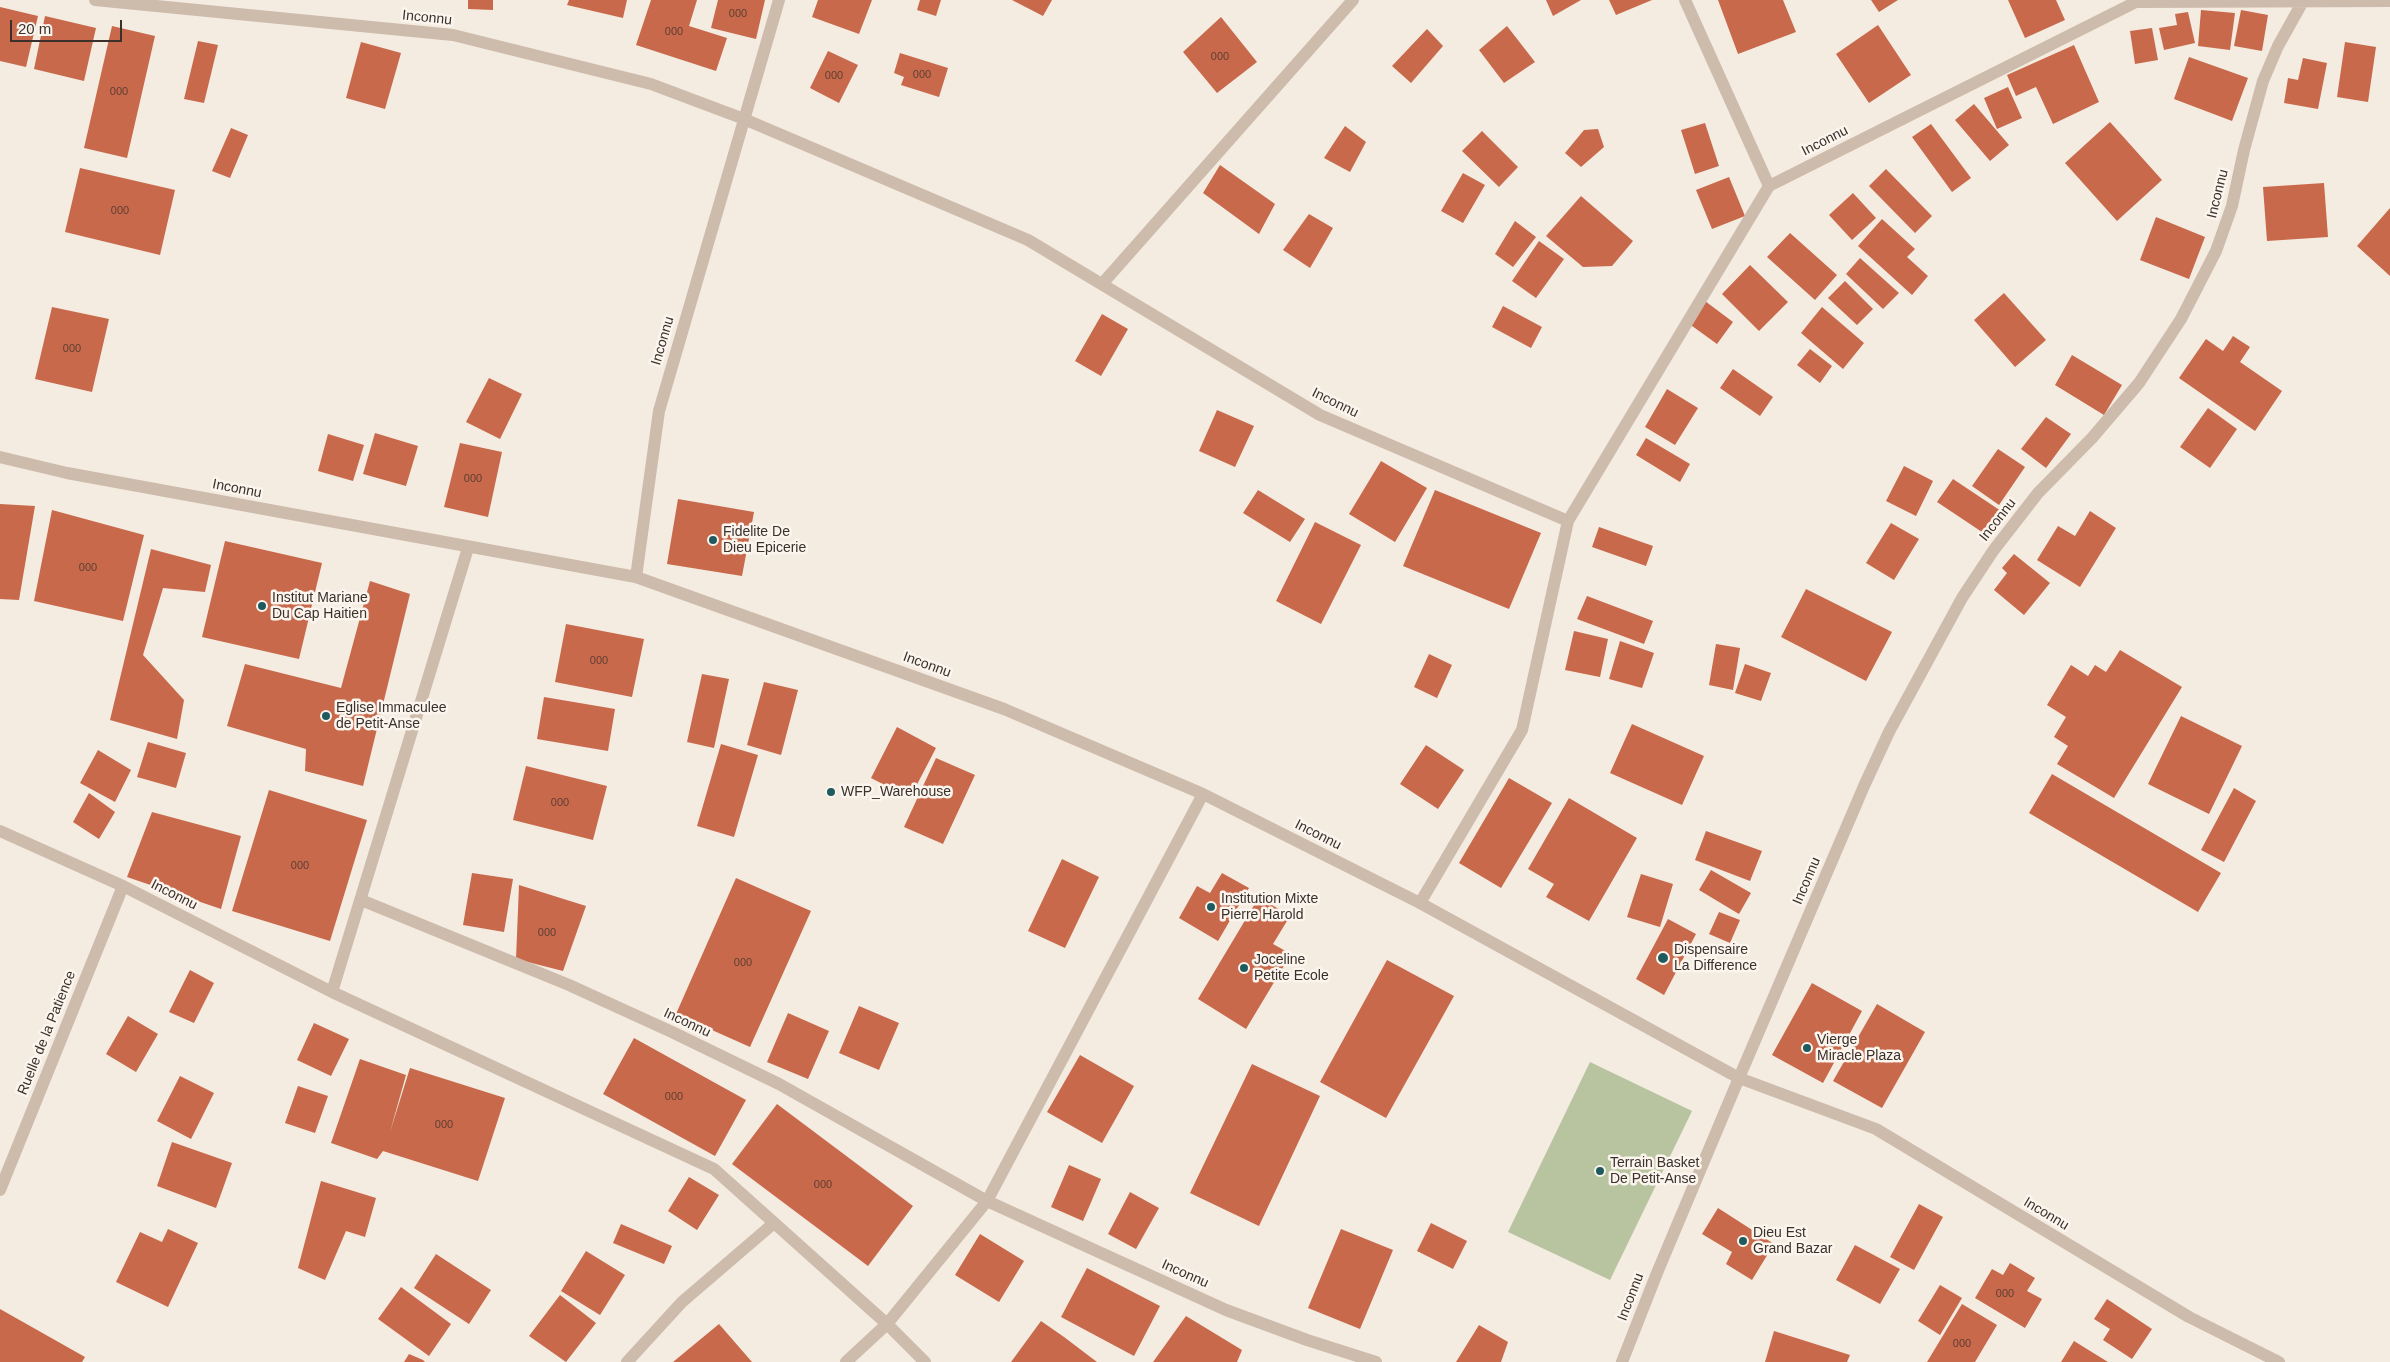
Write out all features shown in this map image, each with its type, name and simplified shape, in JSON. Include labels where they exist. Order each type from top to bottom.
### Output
[{"type":"street","name":"Inconnu","points":[[95,0],[453,36],[651,84],[744,119],[1028,240],[1320,415],[1568,521]]},
{"type":"street","name":"Inconnu","points":[[636,577],[659,411],[779,0]]},
{"type":"street","points":[[1102,284],[1353,0]]},
{"type":"street","points":[[1420,903],[1522,730],[1568,521],[1769,186],[1685,0]]},
{"type":"street","name":"Inconnu","points":[[1769,186],[2135,1],[2302,3],[2382,1]]},
{"type":"street","name":"Inconnu","points":[[1622,1362],[1657,1273],[1739,1078],[1889,732],[1962,598],[1993,551],[2038,493],[2092,438],[2139,383],[2181,319],[2216,251],[2232,206],[2244,150],[2263,81],[2278,46],[2302,3]]},
{"type":"street","name":"Inconnu","points":[[0,457],[67,473],[468,548],[636,577],[1004,709],[1203,794],[1420,903],[1739,1078],[1876,1129],[2189,1317],[2279,1362]]},
{"type":"street","points":[[332,992],[468,548]]},
{"type":"street","points":[[846,1362],[887,1324],[987,1201],[1203,794]]},
{"type":"street","name":"Inconnu","points":[[0,831],[123,886],[332,992],[714,1170],[887,1324],[925,1362]]},
{"type":"street","name":"Ruelle de la Patience","points":[[0,1190],[123,886]]},
{"type":"street","name":"Inconnu","points":[[361,900],[568,985],[672,1032],[779,1084],[987,1201],[1226,1310],[1307,1340],[1376,1362]]},
{"type":"street","points":[[627,1362],[682,1302],[774,1223]]},
{"type":"green space","name":"Terrain Basket De Petit-Anse","points":[[1590,1062],[1692,1111],[1610,1280],[1508,1232]]},
{"type":"building","points":[[468,0],[493,0],[493,10],[468,9]]},
{"type":"building","points":[[569,0],[627,0],[623,18],[567,5]]},
{"type":"building","points":[[651,0],[697,0],[689,26],[727,38],[716,71],[636,45]]},
{"type":"building","points":[[718,0],[765,0],[756,39],[711,28]]},
{"type":"building","points":[[818,0],[872,0],[859,34],[812,17]]},
{"type":"building","points":[[920,0],[941,0],[936,16],[917,10]]},
{"type":"building","points":[[1012,0],[1052,0],[1043,16]]},
{"type":"building","points":[[1546,0],[1581,0],[1553,16]]},
{"type":"building","points":[[1609,0],[1652,0],[1616,15]]},
{"type":"building","points":[[1718,0],[1783,0],[1796,32],[1738,54]]},
{"type":"building","points":[[1871,0],[1898,0],[1879,12]]},
{"type":"building","points":[[2008,0],[2056,0],[2065,20],[2025,38]]},
{"type":"building","points":[[0,7],[38,16],[26,67],[0,61]]},
{"type":"building","points":[[2201,10],[2235,13],[2230,50],[2198,46]]},
{"type":"building","points":[[2241,10],[2268,15],[2262,51],[2234,46]]},
{"type":"building","points":[[2188,12],[2195,43],[2164,50],[2159,28],[2177,25],[2175,14]]},
{"type":"building","points":[[45,16],[96,28],[84,81],[34,69]]},
{"type":"building","points":[[1221,17],[1257,62],[1217,93],[1183,52]]},
{"type":"building","points":[[1878,25],[1911,75],[1869,103],[1836,54]]},
{"type":"building","points":[[112,26],[155,36],[127,158],[84,148]]},
{"type":"building","points":[[1507,26],[1535,62],[1504,83],[1479,50]]},
{"type":"building","points":[[2152,28],[2158,60],[2135,64],[2130,31]]},
{"type":"building","points":[[1427,29],[1443,46],[1411,83],[1392,66]]},
{"type":"building","points":[[198,41],[218,45],[204,103],[184,99]]},
{"type":"building","points":[[361,42],[401,53],[385,109],[346,98]]},
{"type":"building","points":[[2345,42],[2376,47],[2368,102],[2337,97]]},
{"type":"building","points":[[2074,45],[2099,102],[2053,124],[2036,87],[2016,96],[2007,75]]},
{"type":"building","points":[[828,51],[858,65],[839,103],[810,88]]},
{"type":"building","points":[[900,53],[948,68],[939,97],[901,85],[904,77],[894,73]]},
{"type":"building","points":[[2189,57],[2248,78],[2232,121],[2174,99]]},
{"type":"building","points":[[2303,58],[2327,63],[2318,109],[2284,103],[2288,78],[2298,80]]},
{"type":"building","points":[[2008,87],[2022,118],[1997,129],[1984,98]]},
{"type":"building","points":[[1974,104],[2009,145],[1990,161],[1955,120]]},
{"type":"building","points":[[2110,122],[2162,180],[2117,221],[2065,163]]},
{"type":"building","points":[[1705,123],[1719,166],[1695,174],[1681,130]]},
{"type":"building","points":[[1931,124],[1971,178],[1952,192],[1912,137]]},
{"type":"building","points":[[1345,126],[1366,142],[1350,172],[1324,158]]},
{"type":"building","points":[[231,128],[248,135],[230,178],[212,171]]},
{"type":"building","points":[[1598,129],[1604,147],[1581,167],[1565,153],[1584,130]]},
{"type":"building","points":[[1482,131],[1518,167],[1499,187],[1462,151]]},
{"type":"building","points":[[1220,165],[1275,204],[1259,234],[1203,193]]},
{"type":"building","points":[[80,168],[175,190],[160,255],[65,232]]},
{"type":"building","points":[[1886,169],[1932,216],[1915,233],[1869,186]]},
{"type":"building","points":[[1463,173],[1485,185],[1463,223],[1441,211]]},
{"type":"building","points":[[1729,177],[1745,216],[1712,229],[1696,190]]},
{"type":"building","points":[[2324,183],[2328,237],[2267,241],[2263,187]]},
{"type":"building","points":[[1853,193],[1876,218],[1852,240],[1829,215]]},
{"type":"building","points":[[1581,196],[1633,241],[1612,266],[1583,267],[1546,236]]},
{"type":"building","points":[[2390,208],[2390,276],[2357,246]]},
{"type":"building","points":[[1309,214],[1333,228],[1310,268],[1283,250]]},
{"type":"building","points":[[2156,217],[2205,237],[2189,279],[2140,260]]},
{"type":"building","points":[[1882,219],[1915,249],[1907,257],[1928,276],[1912,295],[1858,246]]},
{"type":"building","points":[[1515,221],[1536,237],[1513,267],[1495,254]]},
{"type":"building","points":[[1790,233],[1837,275],[1815,300],[1767,257]]},
{"type":"building","points":[[1539,241],[1564,259],[1536,298],[1512,281]]},
{"type":"building","points":[[1860,258],[1899,293],[1883,309],[1846,274]]},
{"type":"building","points":[[1750,265],[1788,302],[1759,331],[1722,294]]},
{"type":"building","points":[[1845,281],[1873,309],[1857,325],[1828,298]]},
{"type":"building","points":[[2004,293],[2046,340],[2015,367],[1974,320]]},
{"type":"building","points":[[1705,301],[1733,322],[1717,344],[1688,323]]},
{"type":"building","points":[[1503,306],[1542,327],[1531,348],[1492,327]]},
{"type":"building","points":[[52,307],[109,319],[92,392],[35,379]]},
{"type":"building","points":[[1822,307],[1864,343],[1843,369],[1801,333]]},
{"type":"building","points":[[1102,314],[1128,329],[1101,376],[1075,361]]},
{"type":"building","points":[[2233,336],[2250,347],[2240,362],[2282,391],[2255,431],[2179,378],[2206,339],[2223,351]]},
{"type":"building","points":[[1810,349],[1832,366],[1820,383],[1797,365]]},
{"type":"building","points":[[2072,355],[2122,385],[2104,415],[2055,385]]},
{"type":"building","points":[[1733,369],[1773,397],[1760,416],[1720,388]]},
{"type":"building","points":[[489,378],[522,394],[500,439],[466,422]]},
{"type":"building","points":[[1667,389],[1698,408],[1675,445],[1645,427]]},
{"type":"building","points":[[2208,408],[2237,429],[2210,468],[2180,447]]},
{"type":"building","points":[[1217,410],[1254,426],[1235,467],[1199,451]]},
{"type":"building","points":[[2046,417],[2071,434],[2046,468],[2021,449]]},
{"type":"building","points":[[375,433],[418,446],[406,486],[363,474]]},
{"type":"building","points":[[328,434],[364,445],[353,481],[318,471]]},
{"type":"building","points":[[1646,438],[1690,464],[1680,482],[1636,455]]},
{"type":"building","points":[[460,443],[502,452],[488,517],[444,507]]},
{"type":"building","points":[[1998,449],[2025,467],[1999,505],[1972,486]]},
{"type":"building","points":[[1381,461],[1427,488],[1395,542],[1349,514]]},
{"type":"building","points":[[1904,466],[1933,481],[1916,516],[1886,501]]},
{"type":"building","points":[[1953,479],[2004,513],[1988,536],[1937,502]]},
{"type":"building","points":[[1258,490],[1305,519],[1290,542],[1243,513]]},
{"type":"building","points":[[1435,490],[1541,533],[1509,609],[1403,566]]},
{"type":"building","points":[[678,499],[754,512],[742,576],[667,564]]},
{"type":"building","points":[[0,504],[35,506],[19,600],[0,599]]},
{"type":"building","points":[[52,510],[144,535],[123,621],[34,601]]},
{"type":"building","points":[[2090,511],[2116,528],[2080,587],[2037,560],[2058,526],[2075,536]]},
{"type":"building","points":[[1315,522],[1361,545],[1321,624],[1276,601]]},
{"type":"building","points":[[1891,523],[1919,539],[1894,580],[1866,563]]},
{"type":"building","points":[[1599,527],[1653,546],[1646,566],[1592,547]]},
{"type":"building","points":[[225,541],[322,563],[299,659],[202,637]]},
{"type":"building","points":[[151,549],[211,565],[205,592],[163,588],[143,655],[184,700],[177,739],[110,720]]},
{"type":"building","points":[[2014,554],[2050,583],[2024,615],[1994,590],[2007,573],[2002,568]]},
{"type":"building","points":[[370,581],[410,594],[363,786],[305,771],[306,749],[227,726],[245,664],[341,688]]},
{"type":"building","points":[[1806,589],[1892,632],[1866,681],[1781,637]]},
{"type":"building","points":[[1587,596],[1653,621],[1644,644],[1577,619]]},
{"type":"building","points":[[566,624],[644,639],[632,697],[555,682]]},
{"type":"building","points":[[1574,631],[1608,639],[1600,677],[1565,670]]},
{"type":"building","points":[[1620,641],[1654,653],[1642,688],[1609,679]]},
{"type":"building","points":[[1716,644],[1740,648],[1733,690],[1709,685]]},
{"type":"building","points":[[2120,650],[2182,687],[2114,798],[2057,764],[2068,746],[2054,737],[2066,717],[2047,705],[2071,665],[2088,676],[2095,665],[2106,672]]},
{"type":"building","points":[[1429,654],[1452,665],[1437,698],[1414,687]]},
{"type":"building","points":[[1745,664],[1771,673],[1761,701],[1735,693]]},
{"type":"building","points":[[702,674],[729,679],[714,748],[687,742]]},
{"type":"building","points":[[764,682],[798,690],[781,755],[747,745]]},
{"type":"building","points":[[544,697],[615,709],[608,751],[537,739]]},
{"type":"building","points":[[2181,716],[2242,746],[2209,814],[2148,784]]},
{"type":"building","points":[[1632,724],[1704,756],[1682,805],[1610,773]]},
{"type":"building","points":[[897,727],[936,748],[910,798],[871,778]]},
{"type":"building","points":[[148,742],[186,753],[176,788],[137,777]]},
{"type":"building","points":[[721,744],[758,755],[734,837],[697,826]]},
{"type":"building","points":[[1426,745],[1464,770],[1438,809],[1400,784]]},
{"type":"building","points":[[98,750],[131,770],[115,802],[80,783]]},
{"type":"building","points":[[936,758],[975,775],[943,844],[904,827]]},
{"type":"building","points":[[526,766],[607,786],[593,840],[513,820]]},
{"type":"building","points":[[2052,774],[2221,873],[2198,912],[2029,813]]},
{"type":"building","points":[[1509,778],[1552,803],[1501,888],[1459,863]]},
{"type":"building","points":[[2234,788],[2256,801],[2224,862],[2201,850]]},
{"type":"building","points":[[269,790],[367,820],[330,941],[232,911]]},
{"type":"building","points":[[89,793],[115,812],[99,839],[73,822]]},
{"type":"building","points":[[1569,798],[1637,838],[1589,921],[1546,897],[1554,884],[1528,869]]},
{"type":"building","points":[[152,812],[241,836],[221,909],[127,877]]},
{"type":"building","points":[[1706,831],[1762,851],[1750,881],[1695,860]]},
{"type":"building","points":[[1062,859],[1099,877],[1065,948],[1028,931]]},
{"type":"building","points":[[1711,870],[1751,893],[1739,914],[1699,890]]},
{"type":"building","points":[[472,873],[513,879],[504,932],[463,925]]},
{"type":"building","points":[[1222,873],[1249,888],[1218,941],[1179,918],[1197,886],[1210,893]]},
{"type":"building","points":[[1641,874],[1673,884],[1660,927],[1627,917]]},
{"type":"building","points":[[736,878],[811,911],[750,1047],[676,1014]]},
{"type":"building","points":[[519,885],[586,906],[563,971],[516,959]]},
{"type":"building","points":[[1259,897],[1290,916],[1273,944],[1291,954],[1246,1029],[1198,999]]},
{"type":"building","points":[[1719,912],[1740,920],[1730,943],[1709,934]]},
{"type":"building","points":[[1668,919],[1696,934],[1664,995],[1636,979]]},
{"type":"building","points":[[1387,960],[1454,996],[1386,1118],[1320,1082]]},
{"type":"building","points":[[190,970],[214,983],[194,1023],[169,1012]]},
{"type":"building","points":[[1812,983],[1862,1011],[1823,1083],[1772,1055]]},
{"type":"building","points":[[1877,1004],[1925,1032],[1882,1108],[1833,1081]]},
{"type":"building","points":[[859,1006],[899,1023],[879,1070],[839,1053]]},
{"type":"building","points":[[788,1013],[829,1031],[808,1079],[767,1062]]},
{"type":"building","points":[[128,1016],[158,1034],[136,1072],[106,1054]]},
{"type":"building","points":[[314,1023],[349,1039],[331,1076],[297,1060]]},
{"type":"building","points":[[634,1038],[746,1100],[715,1156],[603,1094]]},
{"type":"building","points":[[1080,1055],[1134,1086],[1102,1143],[1047,1112]]},
{"type":"building","points":[[360,1059],[406,1075],[390,1132],[410,1068],[505,1098],[478,1181],[383,1151],[377,1159],[331,1143]]},
{"type":"building","points":[[1252,1064],[1320,1096],[1259,1226],[1190,1193]]},
{"type":"building","points":[[180,1076],[214,1093],[191,1139],[157,1121]]},
{"type":"building","points":[[298,1086],[328,1096],[315,1133],[285,1123]]},
{"type":"building","points":[[777,1104],[913,1206],[868,1266],[732,1164]]},
{"type":"building","points":[[172,1142],[232,1163],[216,1208],[157,1186]]},
{"type":"building","points":[[1069,1165],[1101,1179],[1083,1221],[1051,1207]]},
{"type":"building","points":[[689,1177],[719,1195],[697,1230],[668,1211]]},
{"type":"building","points":[[321,1181],[376,1198],[365,1237],[346,1231],[325,1280],[298,1268]]},
{"type":"building","points":[[1130,1192],[1159,1208],[1136,1249],[1108,1234]]},
{"type":"building","points":[[1919,1204],[1943,1217],[1914,1270],[1890,1257]]},
{"type":"building","points":[[1718,1208],[1774,1244],[1752,1280],[1726,1264],[1732,1252],[1702,1234]]},
{"type":"building","points":[[1431,1223],[1467,1241],[1453,1269],[1417,1251]]},
{"type":"building","points":[[621,1224],[672,1246],[664,1264],[613,1243]]},
{"type":"building","points":[[168,1229],[198,1243],[168,1307],[116,1282],[140,1232],[162,1242]]},
{"type":"building","points":[[1341,1229],[1393,1250],[1360,1329],[1308,1308]]},
{"type":"building","points":[[980,1234],[1024,1261],[999,1302],[955,1275]]},
{"type":"building","points":[[1855,1245],[1900,1269],[1880,1304],[1836,1280]]},
{"type":"building","points":[[586,1251],[625,1275],[600,1315],[561,1291]]},
{"type":"building","points":[[436,1254],[491,1290],[469,1324],[414,1288]]},
{"type":"building","points":[[2010,1263],[2035,1278],[2027,1291],[2042,1299],[2025,1328],[1975,1298],[1992,1269],[2003,1275]]},
{"type":"building","points":[[1087,1268],[1160,1306],[1134,1356],[1061,1317]]},
{"type":"building","points":[[1940,1285],[1962,1298],[1940,1335],[1918,1321]]},
{"type":"building","points":[[401,1287],[451,1324],[429,1356],[378,1319]]},
{"type":"building","points":[[560,1295],[596,1323],[566,1362],[529,1336]]},
{"type":"building","points":[[2107,1299],[2152,1329],[2132,1359],[2103,1340],[2110,1329],[2094,1319]]},
{"type":"building","points":[[1962,1304],[1997,1325],[1975,1362],[1927,1362]]},
{"type":"building","points":[[0,1309],[85,1357],[82,1362],[0,1362]]},
{"type":"building","points":[[1186,1316],[1242,1350],[1237,1362],[1153,1362]]},
{"type":"building","points":[[1041,1321],[1064,1337],[1097,1362],[1011,1362]]},
{"type":"building","points":[[719,1324],[752,1362],[673,1362]]},
{"type":"building","points":[[1479,1325],[1508,1342],[1501,1362],[1456,1362]]},
{"type":"building","points":[[1774,1331],[1850,1355],[1847,1362],[1765,1362]]},
{"type":"building","points":[[2074,1341],[2108,1362],[2061,1362]]},
{"type":"building","points":[[409,1354],[423,1360],[425,1362],[404,1362]]},
{"type":"place","name":"Fidelite De Dieu Epicerie","points":[[713,540]]},
{"type":"place","name":"Institut Mariane Du Cap Haitien","points":[[262,606]]},
{"type":"place","name":"Eglise Immaculee de Petit-Anse","points":[[326,716]]},
{"type":"place","name":"WFP_Warehouse","points":[[831,792]]},
{"type":"place","name":"Institution Mixte Pierre Harold","points":[[1211,907]]},
{"type":"place","name":"Dispensaire La Difference","points":[[1663,958]]},
{"type":"place","name":"Joceline Petite Ecole","points":[[1244,968]]},
{"type":"place","name":"Vierge Miracle Plaza","points":[[1807,1048]]},
{"type":"place","name":"Terrain Basket De Petit-Anse","points":[[1600,1171]]},
{"type":"place","name":"Dieu Est Grand Bazar","points":[[1743,1241]]}]
